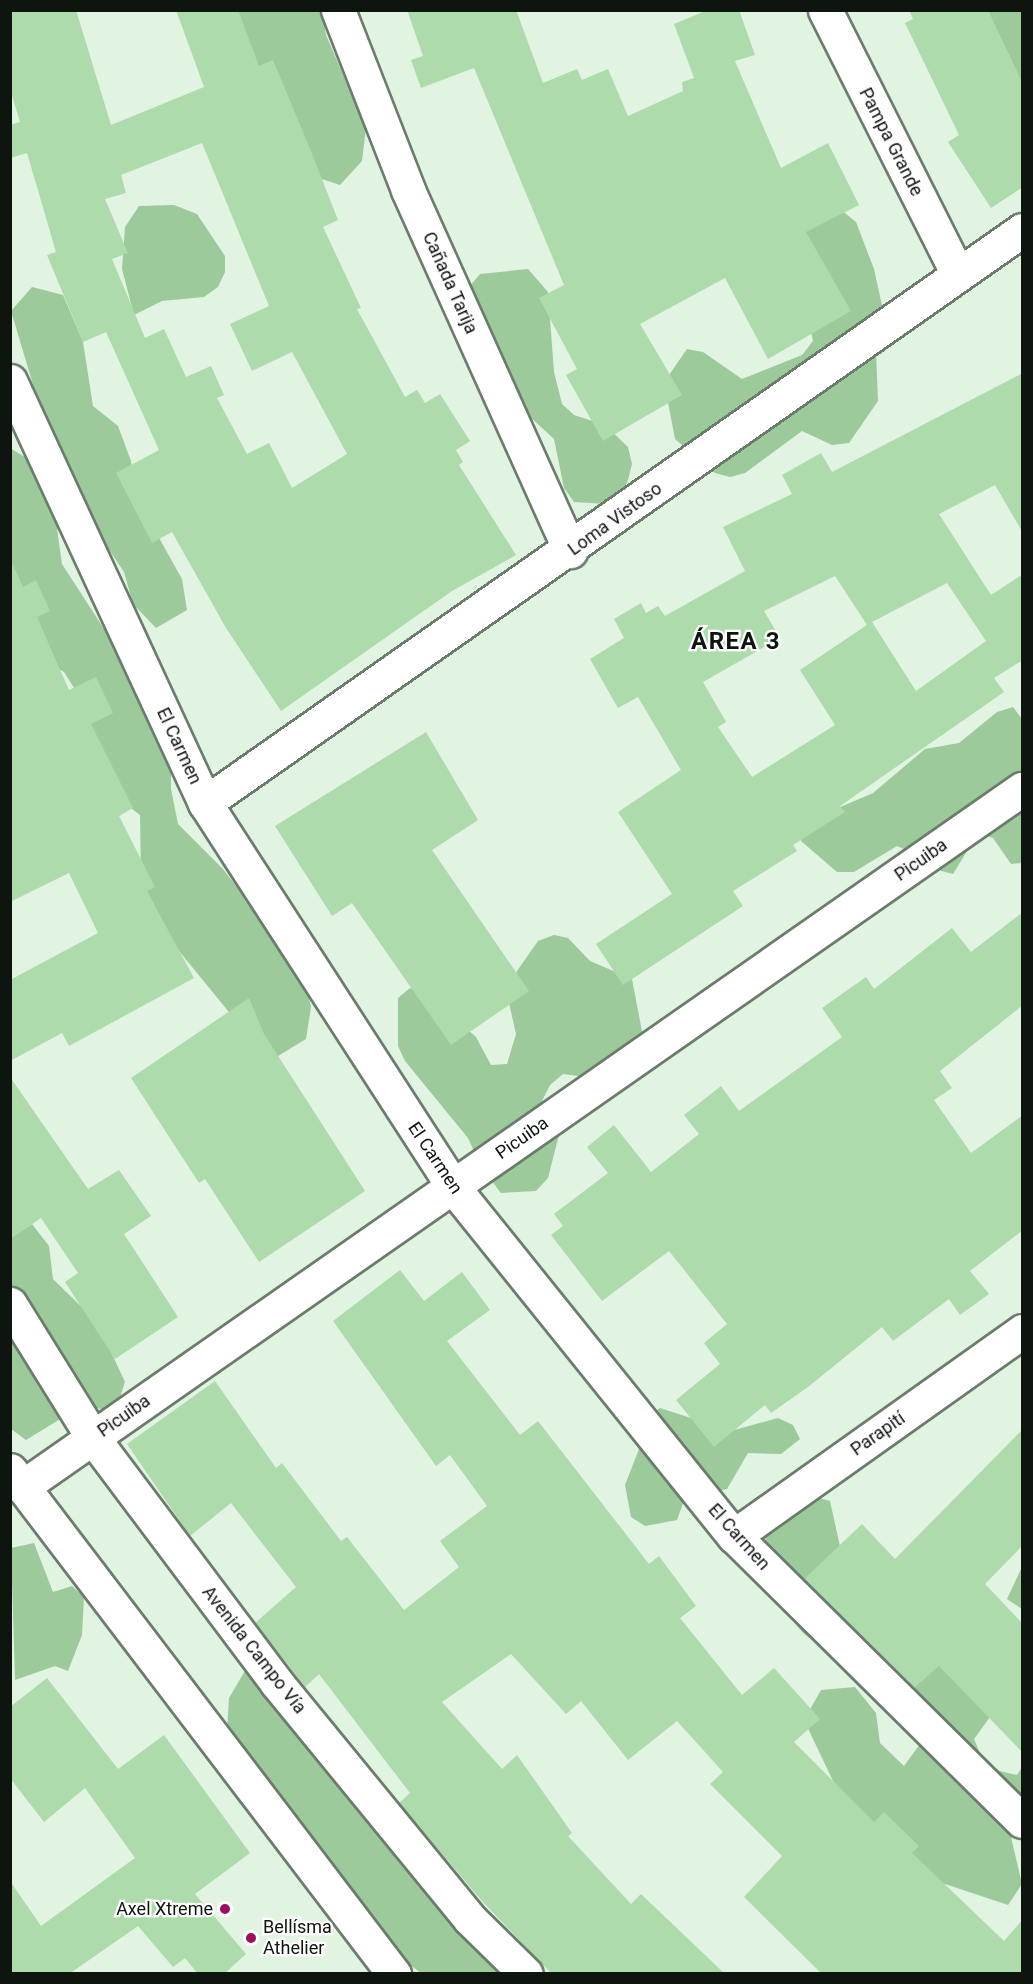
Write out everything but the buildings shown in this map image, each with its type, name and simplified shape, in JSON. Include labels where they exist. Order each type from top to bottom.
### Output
[{"type":"street","name":"Cañada Tarija","points":[[338,10],[408,190],[570,551]]},
{"type":"street","name":"Pampa Grande","points":[[825,10],[957,273]]},
{"type":"street","name":"Loma Vistoso","points":[[205,803],[570,551],[957,273],[1023,230]]},
{"type":"street","name":"El Carmen","points":[[10,381],[205,803],[453,1187],[734,1536],[1023,1821]]},
{"type":"street","name":"Picuiba","points":[[16,1478],[93,1438],[1023,789]]},
{"type":"street","name":"Avenida Campo Vía","points":[[10,1304],[93,1438],[276,1682],[470,1919],[526,1974]]},
{"type":"street","name":"Parapití","points":[[734,1536],[1023,1331]]},
{"type":"street","points":[[16,1478],[379,1969]]},
{"type":"green space","points":[[237,10],[322,11],[326,35],[366,128],[362,161],[340,185],[310,175],[273,104]]},
{"type":"green space","points":[[969,11],[1022,11],[1022,121]]},
{"type":"green space","points":[[174,205],[197,214],[225,256],[225,272],[218,287],[204,297],[162,301],[134,315],[122,269],[125,227],[139,206]]},
{"type":"green space","points":[[835,205],[856,222],[874,269],[885,319],[876,351],[878,401],[849,443],[832,445],[802,431],[745,473],[730,477],[715,473],[675,439],[666,392],[669,375],[687,349],[703,352],[742,379],[802,355],[813,341],[790,232]]},
{"type":"green space","points":[[528,269],[548,292],[554,372],[562,404],[574,415],[605,425],[628,447],[632,464],[628,480],[621,496],[607,504],[574,502],[564,488],[554,439],[514,402],[508,368],[497,357],[469,287],[480,274]]},
{"type":"green space","points":[[32,287],[63,295],[83,342],[93,406],[118,426],[131,461],[134,493],[182,579],[187,610],[156,628],[133,604],[124,572],[88,518],[57,529],[62,564],[117,649],[142,709],[171,723],[171,789],[178,824],[223,869],[304,974],[311,1007],[306,1039],[278,1056],[251,1039],[166,935],[141,878],[140,815],[106,789],[81,699],[64,672],[36,655],[10,563],[10,448],[28,459],[48,435],[11,311]]},
{"type":"green space","points":[[1013,707],[1022,719],[1022,863],[1011,864],[993,838],[978,833],[953,874],[922,866],[913,853],[897,846],[854,872],[837,872],[801,841],[801,824],[873,793],[925,749],[959,743],[997,712]]},
{"type":"green space","points":[[554,935],[568,938],[590,961],[632,979],[645,1047],[594,1078],[563,1074],[550,1085],[542,1101],[561,1127],[548,1178],[536,1191],[501,1193],[481,1167],[468,1138],[405,1061],[398,1046],[398,998],[410,988],[425,992],[476,1037],[491,1065],[507,1064],[516,1034],[509,1003],[517,971],[538,941]]},
{"type":"green space","points":[[32,1224],[49,1246],[53,1279],[97,1322],[125,1382],[115,1412],[83,1405],[26,1440],[11,1429],[11,1238]]},
{"type":"green space","points":[[660,1408],[731,1431],[778,1418],[793,1425],[800,1439],[781,1454],[748,1453],[727,1489],[685,1498],[677,1520],[645,1526],[631,1517],[625,1485],[653,1413]]},
{"type":"green space","points":[[800,1493],[830,1501],[841,1551],[993,1713],[974,1739],[986,1768],[1017,1775],[1022,1767],[1022,1816],[1007,1820],[1022,1884],[1008,1905],[918,1875],[833,1781],[804,1720],[821,1690],[855,1687],[876,1713],[880,1743],[904,1766],[923,1740],[855,1673],[803,1633],[761,1582],[762,1548],[774,1517]]},
{"type":"green space","points":[[34,1543],[53,1592],[72,1586],[84,1597],[82,1635],[68,1671],[55,1666],[15,1680],[11,1548]]},
{"type":"green space","points":[[1022,1567],[1022,1609],[1007,1599]]},
{"type":"green space","points":[[246,1669],[276,1682],[473,1910],[525,1947],[539,1973],[421,1973],[385,1946],[227,1730],[229,1698]]},
{"type":"place","name":"Axel Xtreme","points":[[225,1909]]},
{"type":"place","name":"Bellísma Athelier","points":[[251,1938]]},
{"type":"district","name":"ÁREA 3","points":[[736,642]]}]
